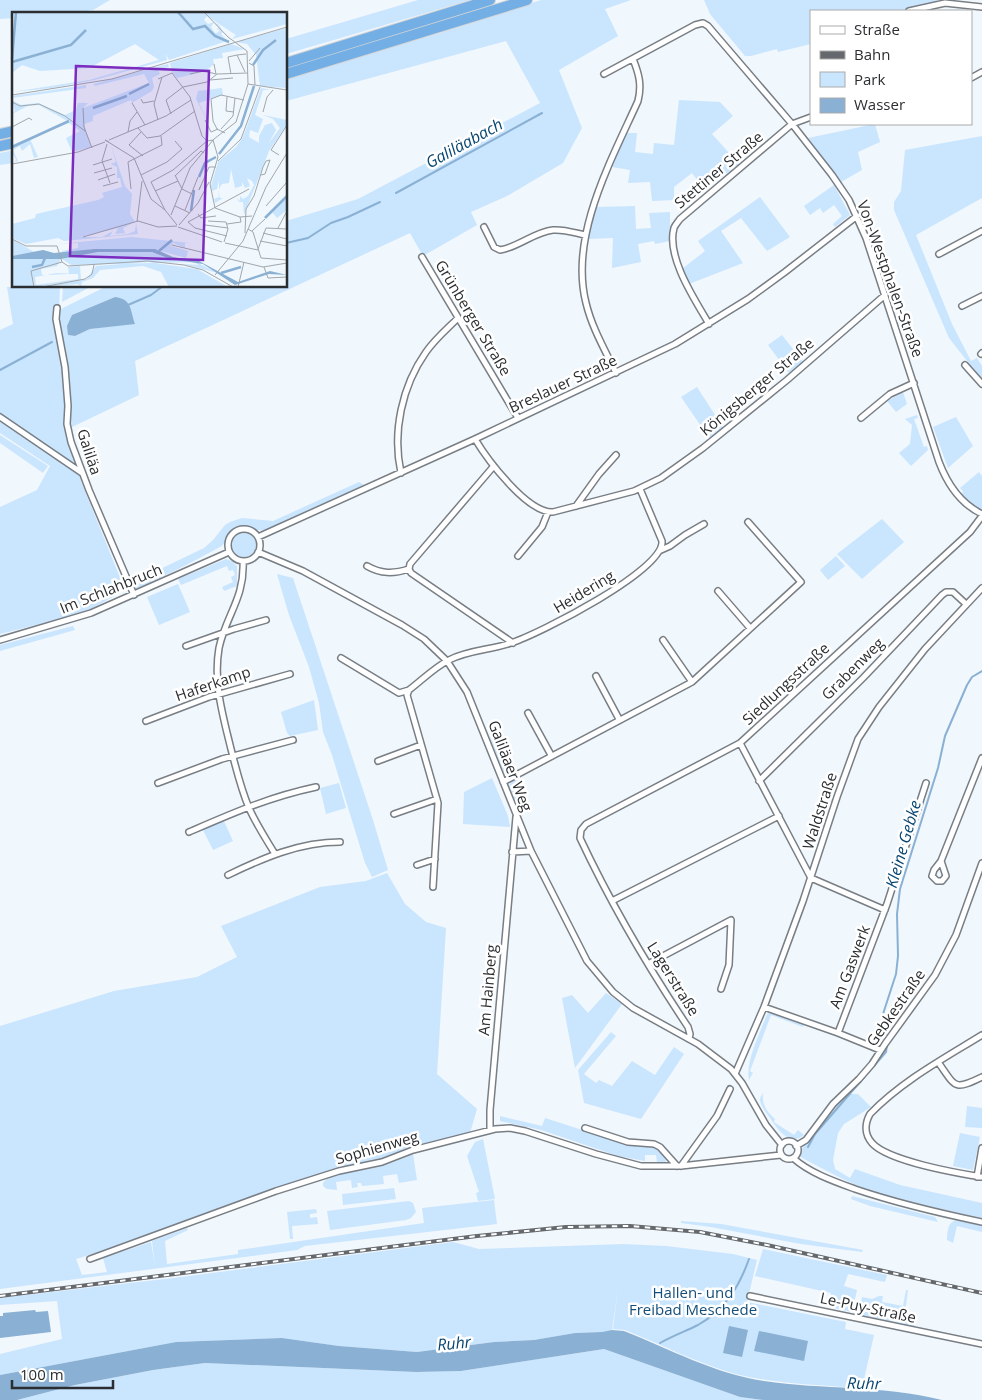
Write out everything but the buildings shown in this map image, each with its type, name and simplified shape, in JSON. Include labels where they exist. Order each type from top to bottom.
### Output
[{"type":"highway","points":[[288,62],[490,0]]},
{"type":"highway","points":[[288,73],[527,0]]},
{"type":"street","points":[[914,10],[945,3],[982,8]]},
{"type":"street","name":"Von-Westphalen-Straße","points":[[633,59],[695,25],[703,23],[708,26],[792,124],[843,189],[857,216],[885,295],[936,455],[945,476],[957,493],[982,515]]},
{"type":"street","points":[[604,74],[633,59],[640,82],[639,95],[602,181],[585,235],[583,264],[586,302],[595,330],[616,373]]},
{"type":"street","points":[[792,124],[810,117]]},
{"type":"street","name":"Stettiner Straße","points":[[709,324],[680,268],[673,245],[674,227],[680,219],[792,124]]},
{"type":"street","name":"Breslauer Straße","points":[[258,537],[475,439],[675,344],[709,324],[785,272],[857,216]]},
{"type":"street","points":[[484,227],[494,247],[500,250],[552,230],[585,235]]},
{"type":"street","points":[[940,254],[982,231]]},
{"type":"street","name":"Grünberger Straße","points":[[422,257],[518,418]]},
{"type":"street","name":"Königsberger Straße","points":[[640,489],[669,472],[734,424],[885,295]]},
{"type":"street","points":[[962,306],[982,296]]},
{"type":"street","name":"Galiläa","points":[[57,308],[56,319],[65,368],[68,406],[67,424],[71,442],[82,473],[134,595]]},
{"type":"street","points":[[401,473],[398,459],[398,425],[407,392],[426,352],[458,318]]},
{"type":"street","points":[[965,365],[982,384]]},
{"type":"street","points":[[861,418],[890,394],[914,383]]},
{"type":"street","points":[[0,417],[82,473]]},
{"type":"street","points":[[475,439],[493,467],[533,505],[548,512],[640,489],[662,541],[661,550]]},
{"type":"street","points":[[576,506],[599,474],[616,455]]},
{"type":"street","points":[[367,566],[388,573],[397,573],[408,569],[410,564],[493,467]]},
{"type":"street","points":[[518,556],[544,523],[548,512]]},
{"type":"street","name":"Siedlungsstraße","points":[[580,832],[586,824],[740,742],[963,539],[982,515]]},
{"type":"street","points":[[503,782],[692,682],[801,582],[748,522]]},
{"type":"street","name":"Heidering","points":[[447,660],[513,643],[547,628],[622,585],[661,550],[704,524]]},
{"type":"street","points":[[238,530],[250,530],[258,537],[260,544],[258,552],[252,559],[243,561],[235,558],[229,552],[227,544],[230,537],[238,530]]},
{"type":"street","name":"Im Schlahbruch","points":[[0,640],[84,616],[229,552]]},
{"type":"street","name":"Galiläaer Weg","points":[[258,552],[303,571],[402,625],[424,639],[447,660],[467,692],[531,851],[587,961],[603,981],[634,1008],[689,1039]]},
{"type":"street","points":[[243,561],[241,592],[223,633],[217,666],[218,694],[233,756],[248,806],[275,854]]},
{"type":"street","points":[[408,569],[436,592],[513,643]]},
{"type":"street","name":"Waldstraße","points":[[735,1074],[764,1007],[811,878],[848,766],[863,730],[926,649],[982,588]]},
{"type":"street","points":[[718,591],[750,628]]},
{"type":"street","name":"Grabenweg","points":[[760,781],[944,593],[952,592],[966,604]]},
{"type":"street","points":[[186,646],[266,620]]},
{"type":"street","points":[[664,640],[692,682]]},
{"type":"street","points":[[341,658],[399,693],[409,690],[447,660]]},
{"type":"street","name":"Haferkamp","points":[[146,721],[218,694],[290,674]]},
{"type":"street","points":[[596,676],[619,719]]},
{"type":"street","points":[[409,690],[406,697],[437,799],[438,816],[433,887]]},
{"type":"street","points":[[528,713],[551,756]]},
{"type":"street","points":[[158,783],[233,756],[293,740]]},
{"type":"street","points":[[740,742],[811,878],[885,910]]},
{"type":"street","points":[[378,761],[421,745]]},
{"type":"street","points":[[941,861],[982,758]]},
{"type":"street","name":"Am Gaswerk","points":[[838,1033],[885,910],[926,783]]},
{"type":"street","points":[[189,832],[248,806],[316,787]]},
{"type":"street","points":[[394,814],[437,799]]},
{"type":"street","name":"Am Hainberg","points":[[490,1130],[490,1110],[516,816]]},
{"type":"street","points":[[612,901],[779,816]]},
{"type":"street","name":"Lagerstraße","points":[[580,832],[580,838],[612,901],[648,964],[688,1026],[689,1039],[709,1051],[735,1074],[763,1120],[782,1145]]},
{"type":"street","points":[[228,875],[275,854],[314,844],[340,842]]},
{"type":"street","points":[[512,852],[531,851]]},
{"type":"street","points":[[417,865],[435,859]]},
{"type":"street","name":"Gebkestraße","points":[[796,1146],[806,1140],[833,1104],[865,1072],[943,962],[956,935],[982,863]]},
{"type":"street","points":[[648,964],[731,920],[729,965],[721,990]]},
{"type":"street","name":"Am Gaswerk","points":[[764,1007],[880,1050]]},
{"type":"street","points":[[982,1035],[910,1080],[874,1110],[867,1119],[867,1135],[876,1147],[917,1163],[980,1177],[982,1148]]},
{"type":"street","points":[[938,1062],[952,1082],[958,1085],[964,1085],[982,1076]]},
{"type":"street","points":[[585,1128],[628,1142],[657,1145],[679,1166],[717,1116],[730,1089]]},
{"type":"street","name":"Sophienweg","points":[[90,1259],[276,1191],[339,1171],[382,1162],[413,1150],[490,1130],[510,1128],[525,1131],[596,1154],[641,1166],[679,1166],[781,1155]]},
{"type":"street","points":[[790,1141],[796,1146],[798,1152],[793,1158],[786,1159],[781,1155],[780,1149],[782,1145],[790,1141]]},
{"type":"street","points":[[793,1158],[816,1174],[870,1194],[982,1222]]},
{"type":"street","name":"Le-Puy-Straße","points":[[750,1296],[982,1344]]},
{"type":"green space","points":[[0,0],[110,0],[93,10],[79,12],[12,12],[12,18],[0,19]]},
{"type":"green space","points":[[418,0],[470,0],[288,53],[288,38]]},
{"type":"green space","points":[[541,0],[631,0],[605,9],[618,36],[559,70],[582,128],[563,163],[507,196],[471,212],[477,225],[423,256],[410,233],[135,361],[139,395],[72,427],[81,481],[125,590],[84,613],[0,634],[0,507],[37,490],[50,466],[0,433],[0,330],[13,324],[7,287],[60,288],[59,310],[103,288],[288,288],[288,220],[358,199],[540,103],[506,41],[288,100],[288,76],[437,34]],"holes":[[[115,297],[120,325],[90,329],[75,336],[68,335],[72,315]]]},
{"type":"green space","points":[[704,0],[937,0],[937,2],[905,10],[810,10],[810,44],[778,52],[777,49],[751,56],[745,56],[710,14]]},
{"type":"green space","points":[[679,100],[720,102],[733,116],[712,134],[739,164],[705,190],[692,173],[674,187],[674,200],[652,201],[650,182],[628,183],[630,170],[612,167],[626,133],[637,133],[635,152],[653,154],[654,143],[674,145]]},
{"type":"green space","points":[[875,125],[880,142],[858,152],[862,170],[841,182],[808,138]]},
{"type":"green space","points":[[982,136],[982,198],[916,235],[952,324],[971,361],[977,358],[982,366],[982,380],[949,338],[894,210],[894,202],[901,191],[905,150]]},
{"type":"green space","points":[[12,150],[12,163],[0,165],[0,153]]},
{"type":"green space","points":[[834,185],[850,215],[835,227],[833,224],[842,216],[834,205],[823,213],[820,208],[810,215],[804,206]]},
{"type":"green space","points":[[760,197],[790,237],[767,251],[741,218],[721,231],[743,263],[689,284],[682,269],[705,251],[698,241]]},
{"type":"green space","points":[[635,206],[636,229],[651,228],[649,213],[670,212],[670,241],[655,244],[654,241],[638,244],[641,262],[612,268],[613,238],[587,239],[596,207]]},
{"type":"green space","points":[[63,288],[88,288],[62,302]]},
{"type":"green space","points":[[782,335],[803,362],[789,373],[768,345]]},
{"type":"green space","points":[[697,387],[724,429],[710,439],[681,397]]},
{"type":"green space","points":[[903,392],[907,404],[896,412],[887,401]]},
{"type":"green space","points":[[917,415],[918,418],[914,419],[924,447],[927,446],[928,450],[911,466],[899,453],[910,444],[912,425],[905,419]]},
{"type":"green space","points":[[956,417],[973,446],[948,468],[933,427]]},
{"type":"green space","points":[[0,435],[48,466],[43,473],[0,443]]},
{"type":"green space","points":[[979,472],[982,476],[982,509],[975,507],[962,494],[963,491],[960,488]]},
{"type":"green space","points":[[359,482],[364,485],[267,530],[263,531],[245,526],[237,527],[231,531],[225,543],[220,547],[136,589],[134,585],[154,572],[204,548],[230,522],[242,518],[273,521]]},
{"type":"green space","points":[[882,519],[904,542],[862,579],[837,554]]},
{"type":"green space","points":[[239,533],[249,533],[256,540],[256,550],[249,557],[239,557],[232,550],[232,540]]},
{"type":"green space","points":[[836,556],[845,566],[828,580],[820,570]]},
{"type":"green space","points":[[226,559],[232,561],[237,566],[237,586],[224,591],[222,587],[233,582],[231,577],[235,575],[233,570],[229,571],[227,566],[181,585],[178,579]]},
{"type":"green space","points":[[277,574],[293,578],[373,820],[388,870],[372,877],[365,863],[332,755],[323,732],[319,703],[309,667],[289,615]]},
{"type":"green space","points":[[178,584],[190,612],[159,625],[147,597]]},
{"type":"green space","points":[[73,626],[75,630],[0,651],[0,645]]},
{"type":"green space","points":[[314,700],[318,730],[290,736],[287,733],[281,712]]},
{"type":"green space","points":[[489,736],[514,772],[508,775],[504,773]]},
{"type":"green space","points":[[519,777],[519,812],[509,786],[512,781]]},
{"type":"green space","points":[[492,778],[508,816],[510,827],[463,824],[464,792]]},
{"type":"green space","points":[[339,783],[346,808],[326,814],[320,788]]},
{"type":"green space","points":[[223,819],[233,841],[213,850],[202,828]]},
{"type":"green space","points":[[387,873],[405,904],[426,922],[446,928],[437,1074],[477,1109],[470,1133],[339,1169],[243,1200],[133,1242],[76,1259],[82,1275],[107,1272],[103,1258],[151,1242],[155,1266],[152,1241],[187,1228],[188,1230],[165,1241],[167,1264],[238,1254],[238,1250],[424,1223],[422,1208],[494,1200],[497,1224],[305,1246],[297,1250],[0,1289],[0,1026],[114,991],[197,977],[237,957],[221,926],[320,887],[366,881]]},
{"type":"green space","points":[[606,993],[622,1004],[575,1068],[562,998],[572,995],[588,1013]]},
{"type":"green space","points":[[772,1011],[804,1023],[803,1027],[771,1015],[750,1071],[753,1073],[749,1080],[749,1064],[754,1047],[767,1014]]},
{"type":"green space","points":[[611,1032],[616,1036],[584,1074],[596,1083],[599,1080],[612,1086],[632,1061],[655,1075],[674,1047],[684,1054],[641,1119],[584,1103],[578,1070]]},
{"type":"green space","points":[[763,1092],[765,1107],[775,1119],[774,1122],[794,1135],[798,1130],[804,1135],[794,1139],[789,1138],[776,1127],[761,1104],[760,1099]]},
{"type":"green space","points":[[845,1094],[858,1094],[871,1107],[844,1124],[838,1133],[833,1160],[835,1169],[850,1178],[855,1169],[900,1185],[982,1203],[982,1218],[885,1196],[840,1178],[799,1156],[801,1150]]},
{"type":"green space","points":[[967,1106],[982,1108],[982,1128],[965,1127]]},
{"type":"green space","points":[[500,1116],[542,1126],[545,1118],[629,1145],[651,1145],[665,1155],[666,1162],[657,1162],[656,1155],[645,1155],[645,1161],[618,1156],[541,1130],[500,1121]]},
{"type":"green space","points":[[960,1133],[980,1137],[973,1170],[953,1166]]},
{"type":"green space","points":[[483,1139],[495,1199],[478,1201],[476,1193],[479,1192],[467,1156],[475,1142]]},
{"type":"green space","points":[[413,1154],[417,1180],[399,1183],[397,1174],[383,1176],[384,1184],[362,1186],[361,1183],[357,1183],[358,1187],[352,1188],[351,1180],[336,1182],[337,1190],[327,1189],[323,1186],[323,1183],[328,1178],[335,1175],[354,1169],[391,1163]]},
{"type":"green space","points":[[394,1188],[396,1199],[343,1205],[342,1194]]},
{"type":"green space","points":[[852,1196],[935,1217],[938,1222],[870,1206],[851,1199]]},
{"type":"green space","points":[[409,1201],[413,1203],[416,1212],[411,1218],[406,1220],[330,1230],[327,1211]]},
{"type":"green space","points":[[316,1209],[317,1213],[310,1214],[310,1218],[317,1217],[318,1224],[292,1226],[293,1239],[290,1239],[287,1212]]},
{"type":"green space","points":[[956,1220],[982,1226],[982,1232],[957,1226],[953,1243],[947,1240],[947,1234],[950,1225]]},
{"type":"green space","points":[[681,1221],[721,1224],[863,1250],[862,1252],[801,1244],[681,1223]]},
{"type":"green space","name":"Hallen- und Freibad Meschede","points":[[453,1242],[479,1249],[623,1244],[666,1246],[733,1254],[757,1260],[747,1302],[846,1322],[845,1329],[874,1335],[862,1388],[780,1382],[748,1377],[718,1369],[625,1330],[613,1329],[618,1288],[612,1330],[602,1332],[575,1333],[534,1340],[494,1342],[417,1352],[339,1346],[282,1338],[176,1342],[0,1375],[0,1354],[62,1339],[57,1301],[0,1305],[0,1298]]},
{"type":"green space","points":[[763,1249],[887,1275],[885,1282],[848,1274],[844,1286],[857,1290],[852,1312],[829,1307],[831,1293],[755,1276]]},
{"type":"green space","points":[[906,1290],[908,1290],[905,1313],[916,1318],[914,1328],[863,1316],[860,1311],[862,1297],[872,1299],[883,1296],[882,1302],[903,1306]]},
{"type":"green space","points":[[604,1349],[740,1397],[763,1400],[17,1400],[75,1385],[153,1370],[205,1363],[416,1372],[461,1371]]},
{"type":"water","points":[[115,297],[125,300],[130,306],[135,324],[90,329],[75,336],[68,335],[67,326],[72,315]]},
{"type":"water","points":[[35,1310],[36,1312],[48,1311],[51,1332],[0,1338],[0,1316],[3,1316],[3,1313]]},
{"type":"water","points":[[729,1326],[748,1330],[742,1357],[723,1353]]},
{"type":"water","points":[[612,1330],[624,1331],[710,1367],[746,1378],[786,1384],[898,1392],[942,1400],[763,1400],[740,1397],[604,1349],[461,1371],[416,1372],[205,1363],[153,1370],[75,1385],[17,1400],[0,1400],[0,1375],[176,1342],[282,1338],[339,1346],[417,1352]]},
{"type":"water","points":[[759,1331],[808,1341],[804,1361],[754,1351]]},
{"type":"waterway","name":"Galiläabach","points":[[396,193],[542,113]]},
{"type":"waterway","name":"Galiläabach","points":[[288,243],[308,238],[331,223],[380,202]]},
{"type":"waterway","name":"Galiläabach","points":[[128,305],[151,295],[160,288]]},
{"type":"waterway","name":"Galiläabach","points":[[0,370],[52,342]]},
{"type":"waterway","name":"Kleine Gebke","points":[[886,1034],[883,1014],[896,974],[898,956],[897,914],[900,889],[938,768],[945,736],[967,685],[972,677],[982,671]]},
{"type":"waterway","name":"Kleine Gebke","points":[[808,1147],[815,1134],[886,1052],[887,1045]]},
{"type":"waterway","name":"Kleine Gebke","points":[[660,1343],[698,1325],[716,1312],[736,1288],[749,1259]]},
{"type":"railway","points":[[0,1296],[477,1236],[566,1227],[630,1226],[700,1232],[982,1293]]},
{"type":"water label","name":"Ruhr","points":[[454,1343]]},
{"type":"water label","name":"Ruhr","points":[[864,1383]]}]
